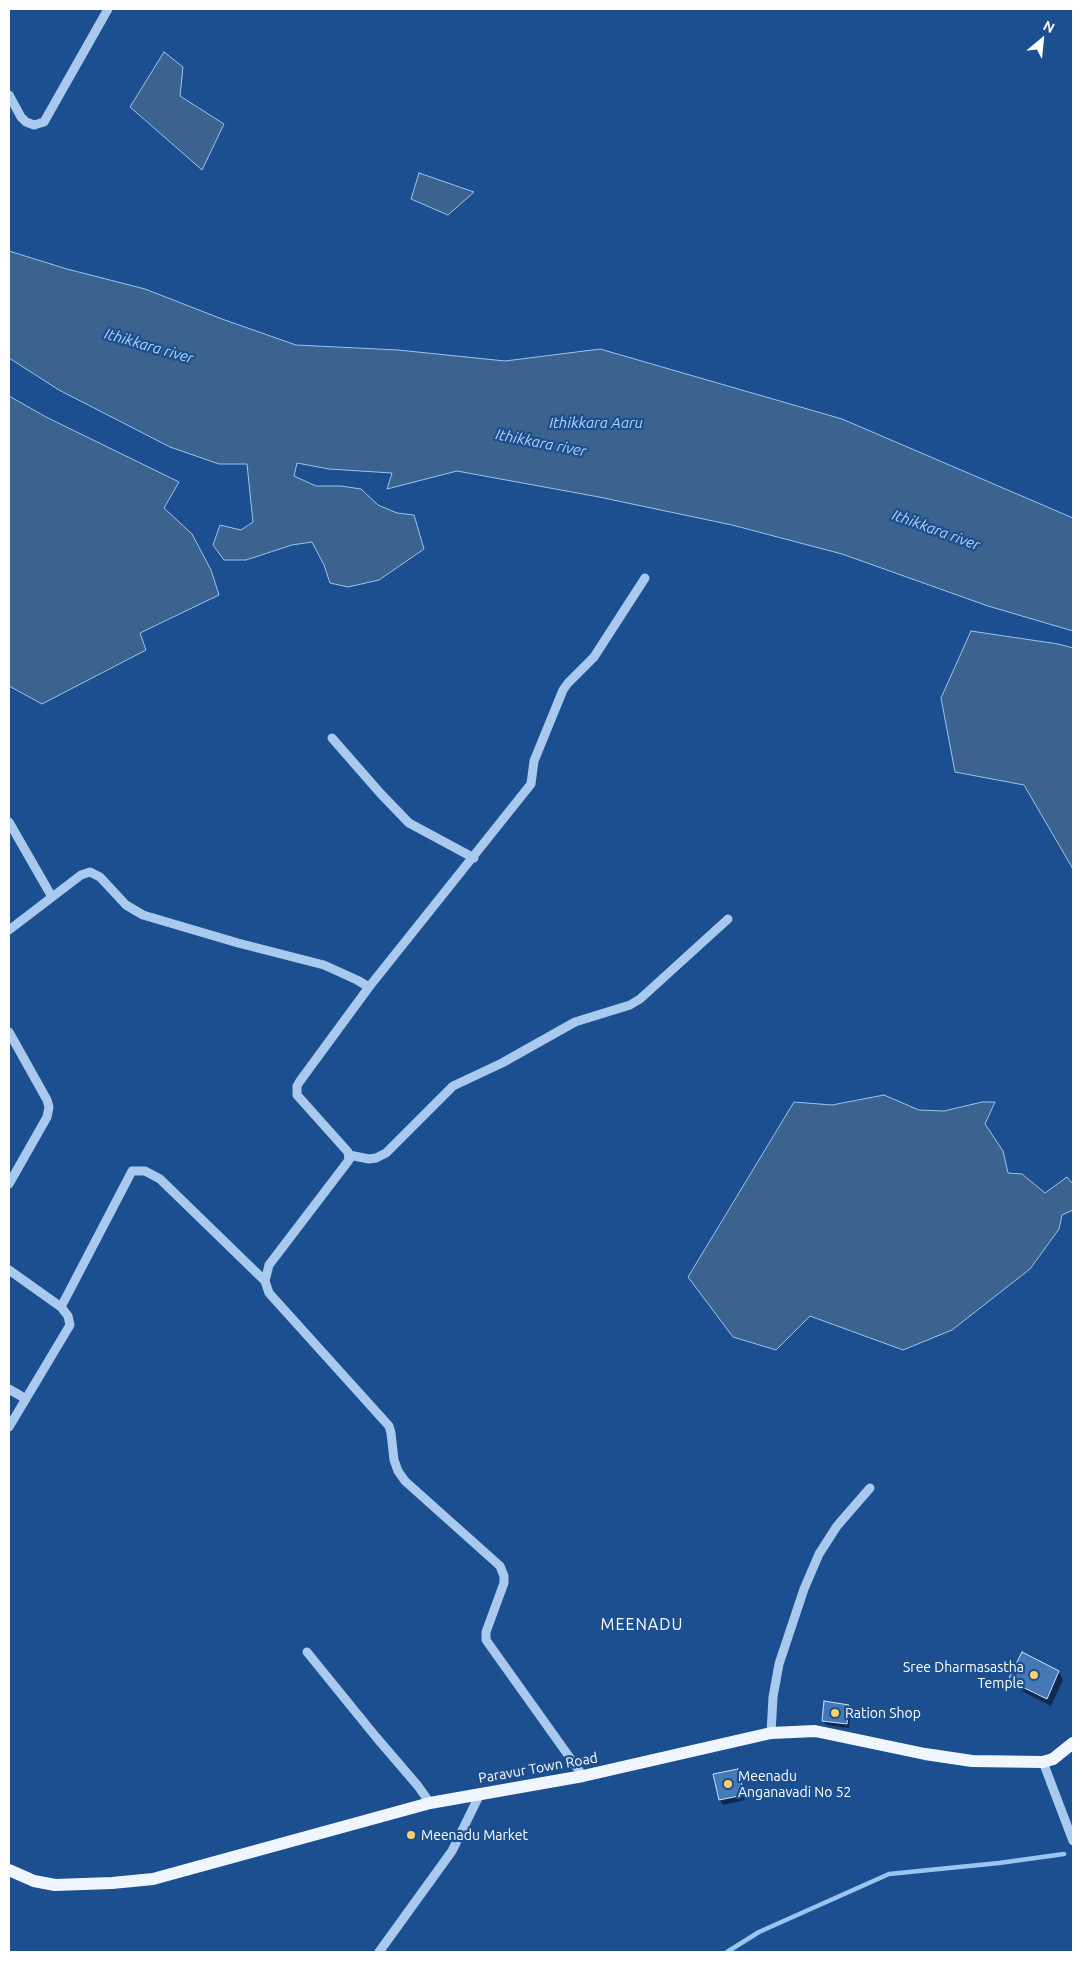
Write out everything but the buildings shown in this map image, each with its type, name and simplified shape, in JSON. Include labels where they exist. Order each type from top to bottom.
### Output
[{"type":"main road","name":"Paravur Town Road","points":[[9,1870],[34,1881],[55,1885],[153,1879],[430,1803],[583,1776],[771,1734],[815,1731],[925,1754],[972,1761],[1043,1762]]},
{"type":"main road","points":[[1043,1762],[1053,1759],[1073,1743]]},
{"type":"street","points":[[9,95],[21,117],[26,122],[34,125],[44,122],[108,9]]},
{"type":"street","points":[[645,578],[594,657],[568,683],[534,761],[531,784],[474,858],[369,987],[297,1086],[297,1095],[349,1155],[369,1159],[376,1158],[386,1153],[453,1086],[502,1063],[575,1022],[630,1005],[728,919]]},
{"type":"street","points":[[332,738],[409,823],[474,858]]},
{"type":"street","points":[[9,822],[52,897]]},
{"type":"street","points":[[9,930],[81,875],[90,872],[100,877],[126,905],[143,915],[238,943],[324,965],[369,987]]},
{"type":"street","points":[[9,1032],[47,1100],[49,1107],[47,1117],[9,1184]]},
{"type":"street","points":[[265,1281],[269,1265],[348,1162],[349,1155]]},
{"type":"street","points":[[61,1307],[132,1171],[145,1171],[160,1179],[265,1281],[269,1292],[388,1426],[391,1433],[394,1460],[398,1471],[405,1481],[500,1566],[504,1576],[504,1584],[486,1632],[486,1640],[583,1776]]},
{"type":"street","points":[[9,1270],[61,1307],[69,1319],[69,1328],[9,1427]]},
{"type":"street","points":[[9,1389],[26,1399]]},
{"type":"street","points":[[771,1734],[772,1697],[779,1664],[804,1589],[819,1554],[837,1526],[870,1488]]},
{"type":"street","points":[[307,1652],[430,1803]]},
{"type":"street","points":[[1043,1762],[1073,1841]]},
{"type":"street","points":[[379,1952],[452,1851],[480,1794]]},
{"type":"water","points":[[164,52],[183,67],[180,96],[224,124],[202,170],[130,107]]},
{"type":"water","points":[[419,173],[474,192],[448,215],[411,199]]},
{"type":"water","name":"Ithikkara Aaru","points":[[9,251],[67,269],[145,289],[296,345],[398,350],[505,361],[600,349],[842,419],[1073,518],[1073,631],[988,606],[842,554],[732,525],[599,497],[457,471],[387,489],[392,473],[329,469],[297,463],[294,476],[316,486],[341,486],[361,489],[378,505],[397,513],[414,515],[424,549],[379,580],[348,587],[330,583],[324,565],[312,542],[292,545],[246,560],[224,560],[213,545],[220,525],[241,530],[253,522],[247,464],[219,464],[170,447],[59,390],[9,358]]},
{"type":"water","points":[[9,396],[46,417],[179,482],[164,508],[192,534],[211,570],[219,595],[140,633],[146,650],[42,704],[9,686]]},
{"type":"water","points":[[971,631],[1073,648],[1073,869],[1024,785],[955,772],[941,698]]},
{"type":"water","points":[[884,1095],[919,1110],[944,1111],[982,1102],[995,1102],[985,1124],[1003,1151],[1008,1173],[1022,1174],[1045,1193],[1067,1177],[1073,1184],[1073,1210],[1062,1215],[1059,1229],[1030,1269],[952,1330],[903,1350],[810,1316],[776,1350],[733,1337],[688,1277],[794,1102],[832,1105]]},
{"type":"waterway","points":[[727,1952],[759,1932],[889,1874],[999,1863],[1064,1854]]},
{"type":"place","name":"Sree Dharmasastha Temple","points":[[1034,1675]]},
{"type":"place","name":"Ration Shop","points":[[835,1713]]},
{"type":"place","name":"Meenadu Anganavadi No 52","points":[[728,1784]]},
{"type":"place","name":"Meenadu Market","points":[[411,1835]]},
{"type":"district","name":"MEENADU","points":[[642,1625]]},
{"type":"water label","name":"Ithikkara river","points":[[149,346]]},
{"type":"water label","name":"Ithikkara river","points":[[541,443]]},
{"type":"water label","name":"Ithikkara river","points":[[936,530]]}]
